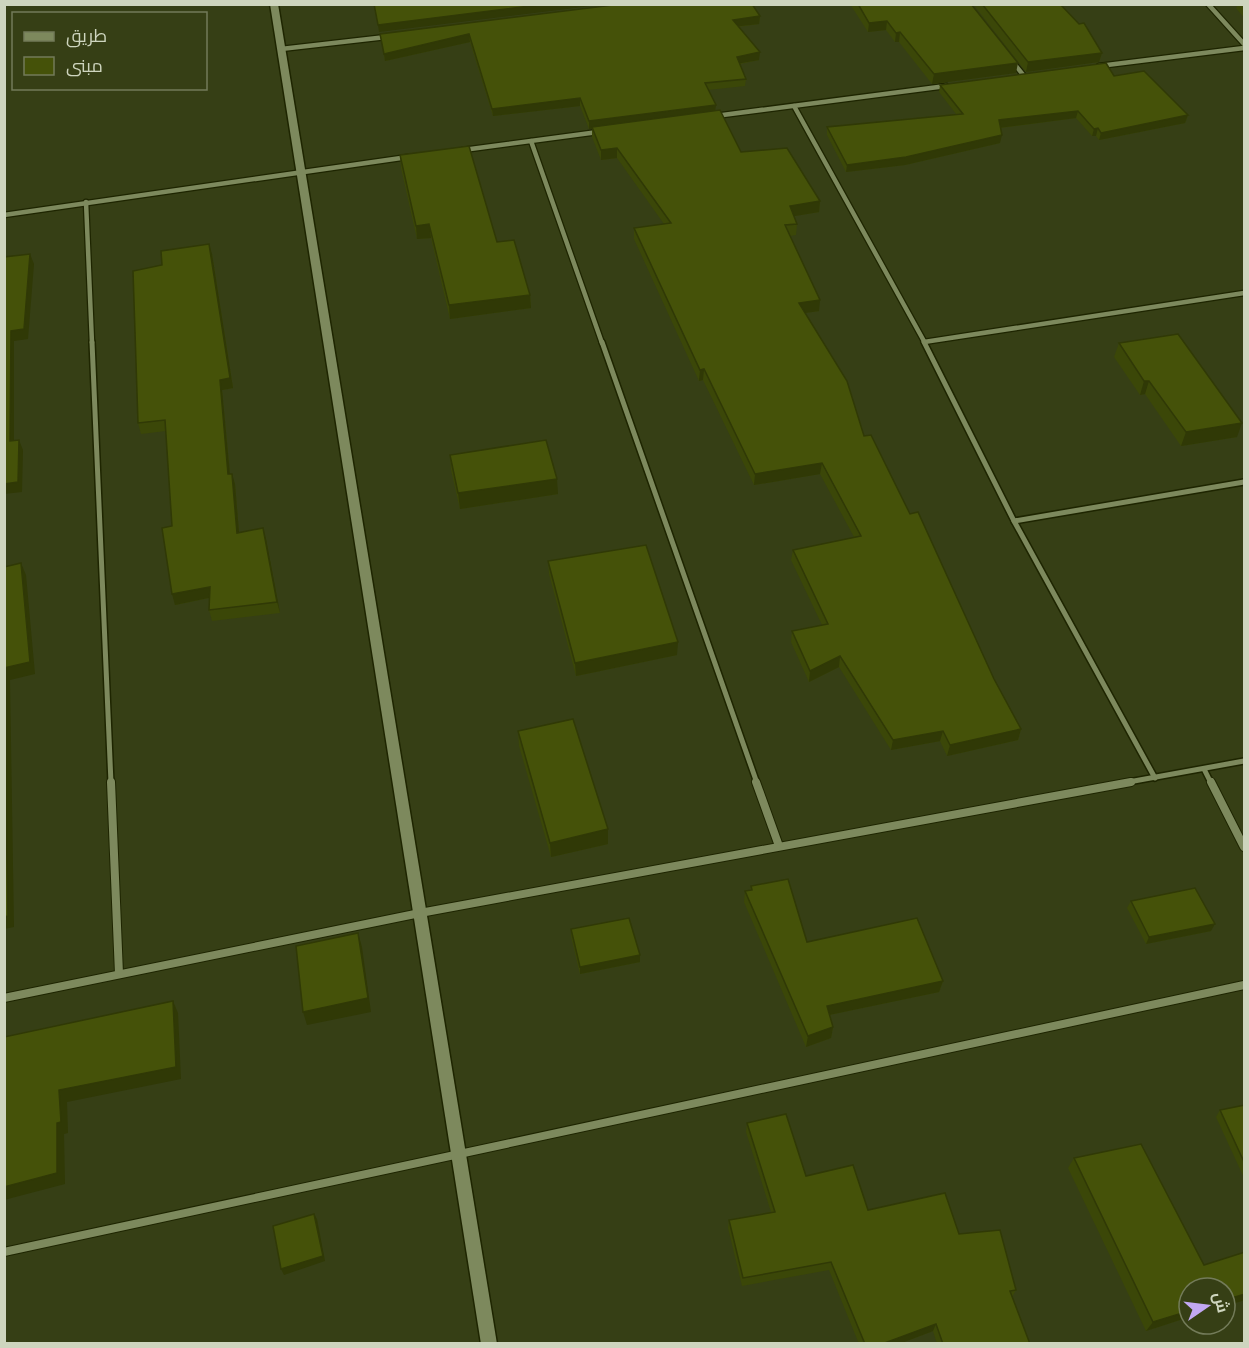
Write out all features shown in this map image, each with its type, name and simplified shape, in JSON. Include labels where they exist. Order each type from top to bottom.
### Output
[{"type":"street","points":[[274,4],[489,1344]]},
{"type":"street","points":[[1208,4],[1245,46]]},
{"type":"street","points":[[281,49],[388,36]]},
{"type":"street","points":[[1093,67],[1245,46]]},
{"type":"street","points":[[1010,58],[1024,76]]},
{"type":"street","points":[[1012,77],[1035,75]]},
{"type":"street","points":[[714,116],[955,85]]},
{"type":"street","points":[[794,106],[924,342],[1014,521],[1155,778]]},
{"type":"street","points":[[462,150],[600,132]]},
{"type":"street","points":[[531,141],[779,846]]},
{"type":"street","points":[[4,215],[416,156]]},
{"type":"street","points":[[86,202],[119,974]]},
{"type":"street","points":[[924,342],[1245,293]]},
{"type":"street","points":[[1014,521],[1245,482]]},
{"type":"street","points":[[4,998],[420,912],[1245,761]]},
{"type":"street","points":[[1204,769],[1245,847]]},
{"type":"street","points":[[4,1252],[1245,985]]},
{"type":"building","points":[[374,4],[546,4],[378,25]]},
{"type":"building","points":[[621,4],[752,4],[760,16],[733,20],[760,52],[737,57],[746,79],[705,83],[716,105],[589,121],[580,98],[492,109],[469,34],[384,54],[380,34]]},
{"type":"building","points":[[858,4],[971,4],[1018,63],[934,74],[900,32],[896,33],[887,21],[869,23]]},
{"type":"building","points":[[982,4],[1060,4],[1079,24],[1084,23],[1102,53],[1028,62]]},
{"type":"building","points":[[1106,63],[1114,76],[1144,71],[1188,115],[1101,133],[1098,128],[1094,129],[1078,111],[999,120],[1002,135],[906,157],[847,165],[827,127],[963,114],[940,85]]},
{"type":"building","points":[[720,110],[741,152],[787,148],[820,201],[790,206],[797,224],[785,225],[820,300],[799,303],[847,381],[864,436],[871,435],[910,514],[918,512],[994,679],[1021,729],[950,745],[943,731],[893,740],[840,656],[810,671],[792,631],[828,624],[793,550],[861,536],[822,463],[755,474],[704,369],[700,370],[634,228],[671,223],[617,148],[601,150],[592,127]]},
{"type":"building","points":[[469,146],[497,242],[514,240],[530,295],[449,305],[429,224],[416,226],[400,155]]},
{"type":"building","points":[[209,244],[230,378],[220,380],[228,474],[232,474],[237,533],[263,528],[277,602],[209,610],[210,587],[172,594],[162,528],[172,526],[165,420],[138,423],[133,271],[162,265],[161,251]]},
{"type":"building","points":[[30,254],[24,329],[11,331],[10,441],[19,440],[18,482],[4,484],[4,257]]},
{"type":"building","points":[[1178,334],[1242,423],[1186,432],[1149,381],[1144,381],[1119,343]]},
{"type":"building","points":[[546,440],[557,479],[458,493],[450,455]]},
{"type":"building","points":[[646,545],[678,642],[575,663],[548,561]]},
{"type":"building","points":[[21,563],[30,662],[4,668],[4,567]]},
{"type":"building","points":[[4,695],[8,916],[4,917]]},
{"type":"building","points":[[573,719],[608,829],[550,843],[518,731]]},
{"type":"building","points":[[788,879],[807,942],[917,918],[943,981],[827,1006],[833,1027],[808,1036],[745,891],[752,890],[751,886]]},
{"type":"building","points":[[1195,888],[1215,924],[1149,937],[1131,901]]},
{"type":"building","points":[[629,918],[640,955],[580,967],[571,929]]},
{"type":"building","points":[[358,933],[368,998],[303,1012],[296,946]]},
{"type":"building","points":[[173,1001],[176,1067],[59,1090],[61,1122],[57,1123],[57,1173],[4,1187],[4,1037]]},
{"type":"building","points":[[1245,1105],[1245,1164],[1220,1110]]},
{"type":"building","points":[[786,1114],[806,1176],[853,1165],[868,1210],[945,1193],[959,1234],[1000,1230],[1016,1290],[1010,1291],[1030,1344],[943,1344],[936,1324],[882,1344],[865,1344],[831,1262],[743,1278],[729,1220],[775,1212],[747,1123]]},
{"type":"building","points":[[1141,1144],[1204,1265],[1245,1252],[1245,1294],[1237,1296],[1237,1276],[1177,1276],[1177,1315],[1153,1322],[1074,1158]]},
{"type":"building","points":[[314,1214],[323,1256],[281,1269],[273,1226]]}]
